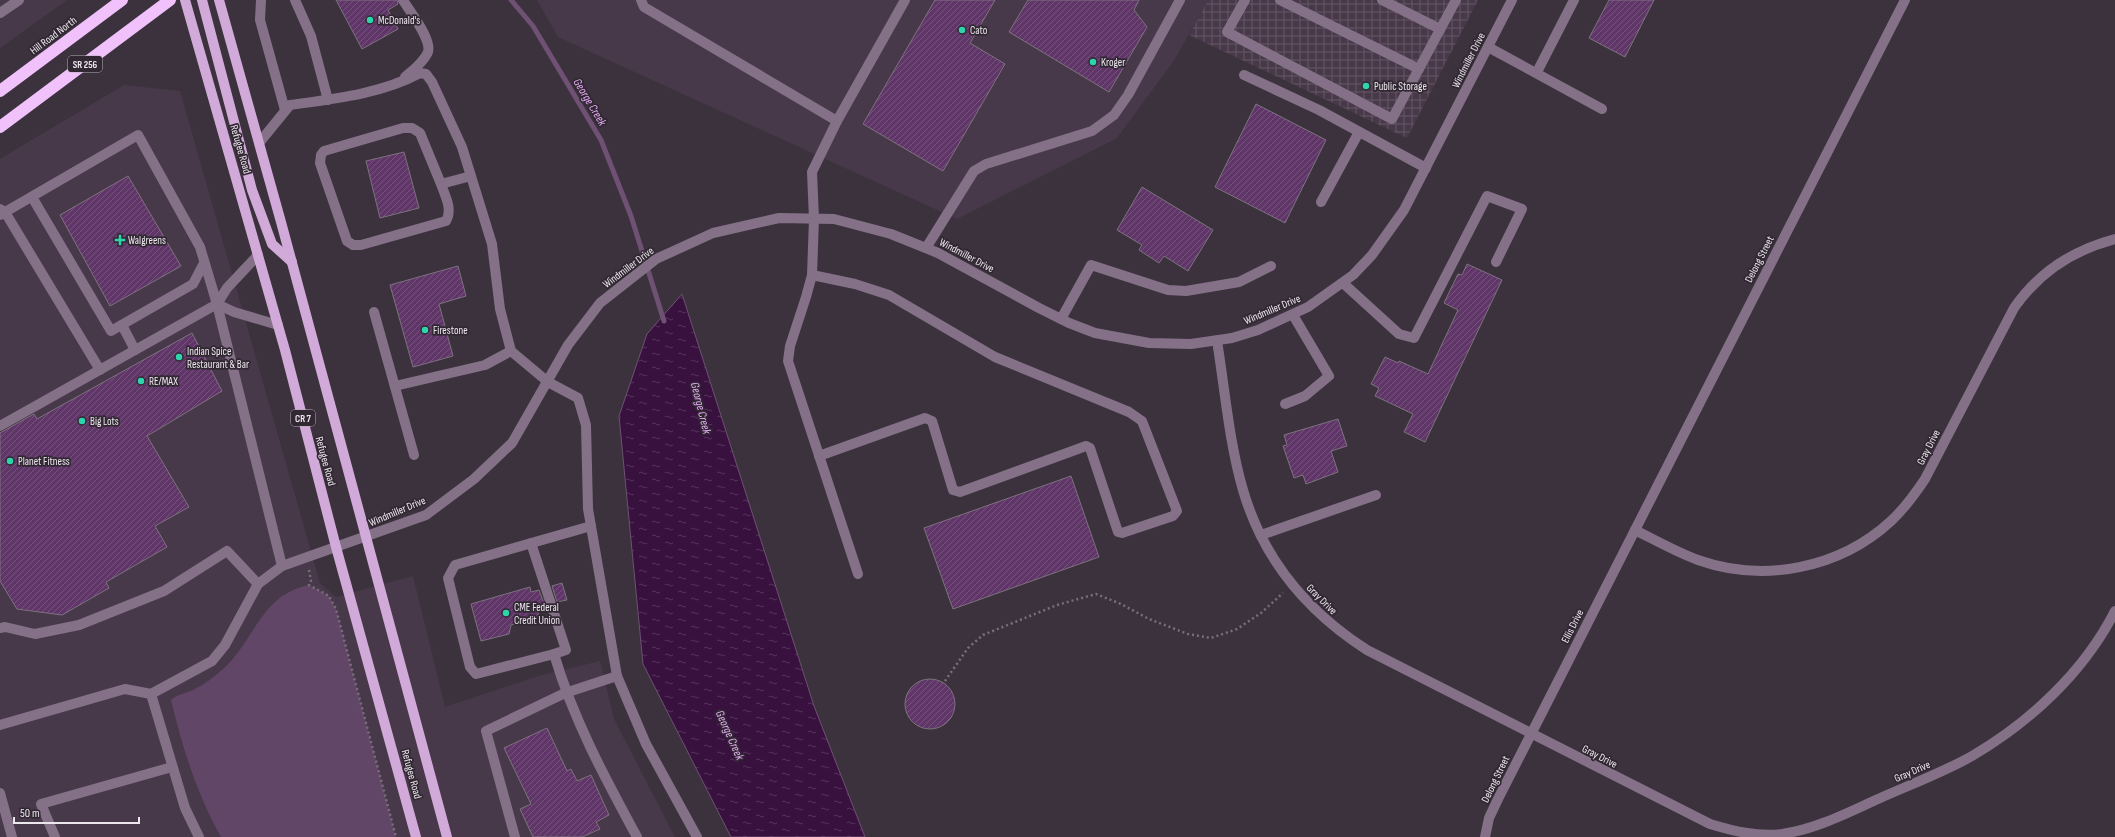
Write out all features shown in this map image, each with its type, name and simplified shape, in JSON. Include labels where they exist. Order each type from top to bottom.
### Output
[{"type":"highway","name":"Hill Road North","points":[[0,91],[122,0]]},
{"type":"highway","name":"SR 256","points":[[0,127],[170,0]]},
{"type":"main road","name":"Refugee Road","points":[[185,0],[278,325],[336,547],[416,837]]},
{"type":"main road","name":"Refugee Road","points":[[202,0],[252,190],[272,244],[292,262]]},
{"type":"main road","name":"Refugee Road","points":[[219,0],[292,262],[448,837]]},
{"type":"street","points":[[0,13],[19,0]]},
{"type":"street","points":[[261,0],[260,20],[285,110]]},
{"type":"street","points":[[295,0],[311,36],[328,100]]},
{"type":"street","points":[[400,81],[417,66],[428,52],[429,41],[403,0]]},
{"type":"street","points":[[641,0],[644,7],[837,120]]},
{"type":"street","points":[[858,574],[788,361],[790,346],[812,274],[814,219],[812,172],[837,120],[905,0]]},
{"type":"street","points":[[926,248],[974,171],[986,164],[1092,131],[1114,115],[1128,95],[1180,0]]},
{"type":"street","points":[[1245,0],[1227,32],[1392,120],[1456,0]]},
{"type":"street","points":[[1280,0],[1419,69]]},
{"type":"street","points":[[1382,0],[1440,29]]},
{"type":"street","name":"Windmiller Drive","points":[[258,584],[282,566],[306,556],[356,541],[426,515],[474,479],[512,443],[568,345],[600,303],[656,259],[713,233],[779,218],[834,219],[891,234],[926,248],[1061,319],[1095,332],[1149,343],[1191,344],[1217,341],[1258,330],[1293,315],[1308,307],[1343,283],[1372,255],[1390,234],[1426,168],[1512,0]]},
{"type":"street","points":[[1537,72],[1574,0]]},
{"type":"street","name":"Delong Street","points":[[1634,530],[1905,0]]},
{"type":"street","points":[[1488,47],[1537,72],[1602,109]]},
{"type":"street","points":[[259,143],[290,105],[328,100],[400,81],[420,73],[426,74],[432,82],[462,146],[492,244],[500,309],[511,351],[548,382],[578,398],[586,425],[588,509],[617,676],[646,744],[697,837]]},
{"type":"street","points":[[1244,75],[1319,110],[1426,168]]},
{"type":"street","points":[[403,128],[412,128],[420,133],[441,184],[449,208],[449,217],[446,221],[361,245],[353,244],[347,241],[320,163],[320,155],[324,151],[353,142],[403,128]]},
{"type":"street","points":[[1321,202],[1360,132]]},
{"type":"street","points":[[100,370],[2,212],[32,197],[138,135],[200,247],[217,304],[282,566]]},
{"type":"street","points":[[441,184],[471,176]]},
{"type":"street","points":[[1343,283],[1399,334],[1414,338],[1487,196],[1522,209],[1496,262]]},
{"type":"street","points":[[32,197],[111,331],[193,284],[204,263]]},
{"type":"street","name":"Gray Drive","points":[[1634,530],[1697,560],[1724,567],[1751,571],[1779,571],[1806,566],[1832,558],[1857,546],[1891,522],[1910,502],[1925,479],[2010,315],[2022,296],[2051,267],[2075,253],[2115,239]]},
{"type":"street","points":[[0,426],[217,304],[227,288],[258,255]]},
{"type":"street","points":[[1061,319],[1091,265],[1168,290],[1186,291],[1239,282],[1271,266]]},
{"type":"street","points":[[812,274],[855,284],[889,295],[995,357],[1129,412],[1142,422],[1176,511],[1173,516],[1122,533],[1118,532],[1090,448],[1086,446],[960,492],[953,490],[932,421],[925,418],[819,456]]},
{"type":"street","points":[[217,304],[234,312],[278,325]]},
{"type":"street","points":[[374,312],[414,455]]},
{"type":"street","points":[[1285,404],[1305,396],[1329,376],[1293,315]]},
{"type":"street","points":[[122,325],[135,350]]},
{"type":"street","name":"Gray Drive","points":[[1217,341],[1238,469],[1243,490],[1260,535],[1278,565],[1292,584],[1323,618],[1367,650],[1710,824],[1733,831],[1757,834],[1780,834],[1804,829],[1935,774],[1971,756],[2004,735],[2036,710],[2064,682],[2090,651],[2115,611]]},
{"type":"street","points":[[395,386],[485,365],[511,351]]},
{"type":"street","points":[[1260,535],[1376,495]]},
{"type":"street","points":[[532,543],[566,650],[476,674],[470,667],[448,578],[455,564],[591,526]]},
{"type":"street","name":"Ellis Drive","points":[[1531,734],[1634,530]]},
{"type":"street","points":[[0,628],[5,627],[35,634],[79,625],[164,591],[227,551],[258,584],[225,645],[212,661],[151,694],[125,689],[0,724]]},
{"type":"street","points":[[554,654],[566,693],[597,764],[637,837]]},
{"type":"street","points":[[515,837],[486,731],[566,693],[617,676]]},
{"type":"street","points":[[151,694],[185,808],[199,837]]},
{"type":"street","name":"Delong Street","points":[[1485,837],[1489,818],[1531,734]]},
{"type":"street","points":[[55,837],[40,804],[172,767]]},
{"type":"street","points":[[0,793],[12,837]]},
{"type":"path","points":[[306,556],[311,581],[309,585],[329,596],[336,609],[396,837]]},
{"type":"path","points":[[945,681],[968,648],[983,635],[1057,605],[1096,594],[1121,604],[1149,619],[1188,634],[1211,638],[1236,629],[1260,613],[1292,584]]},
{"type":"shaded area","points":[[0,0],[67,0],[0,48]]},
{"type":"shaded area","points":[[537,0],[1208,0],[1175,59],[1117,138],[957,219],[558,37]]},
{"type":"shaded area","name":"Public Storage","points":[[1208,0],[1478,0],[1407,138],[1189,35]]},
{"type":"shaded area","points":[[124,85],[180,91],[320,583],[336,597],[413,576],[445,707],[542,675],[600,661],[614,719],[675,837],[0,837],[0,159]]},
{"type":"shaded area","points":[[309,585],[329,596],[336,609],[396,837],[221,837],[197,787],[180,736],[171,700],[176,696],[199,687],[219,673],[243,646],[260,620],[279,598],[293,590]]},
{"type":"water","points":[[682,294],[814,706],[865,837],[731,837],[643,664],[619,416],[647,334]]},
{"type":"building","name":"McDonald's","points":[[336,0],[397,0],[398,4],[388,10],[398,29],[362,49]]},
{"type":"building","points":[[935,0],[995,0],[970,43],[1005,64],[943,171],[863,124]]},
{"type":"building","name":"Kroger","points":[[1028,0],[1139,0],[1134,10],[1147,27],[1109,92],[1009,32]]},
{"type":"building","points":[[1609,0],[1654,0],[1625,57],[1589,38]]},
{"type":"building","points":[[1256,104],[1326,140],[1285,223],[1215,187]]},
{"type":"building","points":[[404,152],[419,208],[380,218],[366,161]]},
{"type":"building","name":"Walgreens","points":[[128,176],[181,266],[110,306],[60,215]]},
{"type":"building","points":[[1142,187],[1213,230],[1188,271],[1164,256],[1159,263],[1139,250],[1142,245],[1117,230]]},
{"type":"building","points":[[1467,264],[1502,280],[1425,442],[1404,432],[1413,414],[1375,396],[1379,388],[1371,384],[1385,357],[1398,363],[1399,361],[1428,374],[1458,310],[1444,303],[1458,274],[1462,275]]},
{"type":"building","name":"Firestone","points":[[458,266],[466,296],[439,304],[453,356],[413,367],[390,285]]},
{"type":"building","points":[[192,333],[222,391],[147,436],[189,507],[155,526],[167,547],[106,582],[109,588],[62,615],[17,609],[0,581],[0,433],[34,414],[37,419]]},
{"type":"building","points":[[1338,419],[1347,446],[1331,451],[1338,472],[1306,484],[1303,475],[1294,478],[1283,446],[1287,445],[1284,435]]},
{"type":"building","points":[[1071,476],[1099,557],[953,609],[924,528]]},
{"type":"building","points":[[562,583],[567,600],[557,602],[552,586]]},
{"type":"building","name":"CME Federal Credit Union","points":[[530,587],[531,592],[539,590],[545,606],[537,608],[539,617],[511,625],[509,634],[481,641],[471,604]]},
{"type":"building","points":[[925,679],[935,679],[948,686],[955,699],[955,709],[948,722],[935,729],[925,729],[916,725],[909,718],[905,709],[905,699],[909,690],[916,683]]},
{"type":"building","points":[[547,728],[567,771],[571,769],[577,781],[591,775],[609,815],[596,822],[600,829],[582,837],[533,837],[520,809],[531,804],[504,748]]},
{"type":"waterway","name":"George Creek","points":[[511,0],[533,26],[601,140],[631,216],[664,321]]},
{"type":"place","name":"McDonald's","points":[[370,20]]},
{"type":"place","name":"Cato","points":[[962,30]]},
{"type":"place","name":"Kroger","points":[[1093,62]]},
{"type":"place","name":"Public Storage","points":[[1366,86]]},
{"type":"place","name":"Walgreens","points":[[120,240]]},
{"type":"place","name":"Firestone","points":[[425,330]]},
{"type":"place","name":"Indian Spice Restaurant & Bar","points":[[179,357]]},
{"type":"place","name":"RE/MAX","points":[[141,381]]},
{"type":"place","name":"Big Lots","points":[[82,421]]},
{"type":"place","name":"Planet Fitness","points":[[10,461]]},
{"type":"place","name":"CME Federal Credit Union","points":[[506,613]]}]
